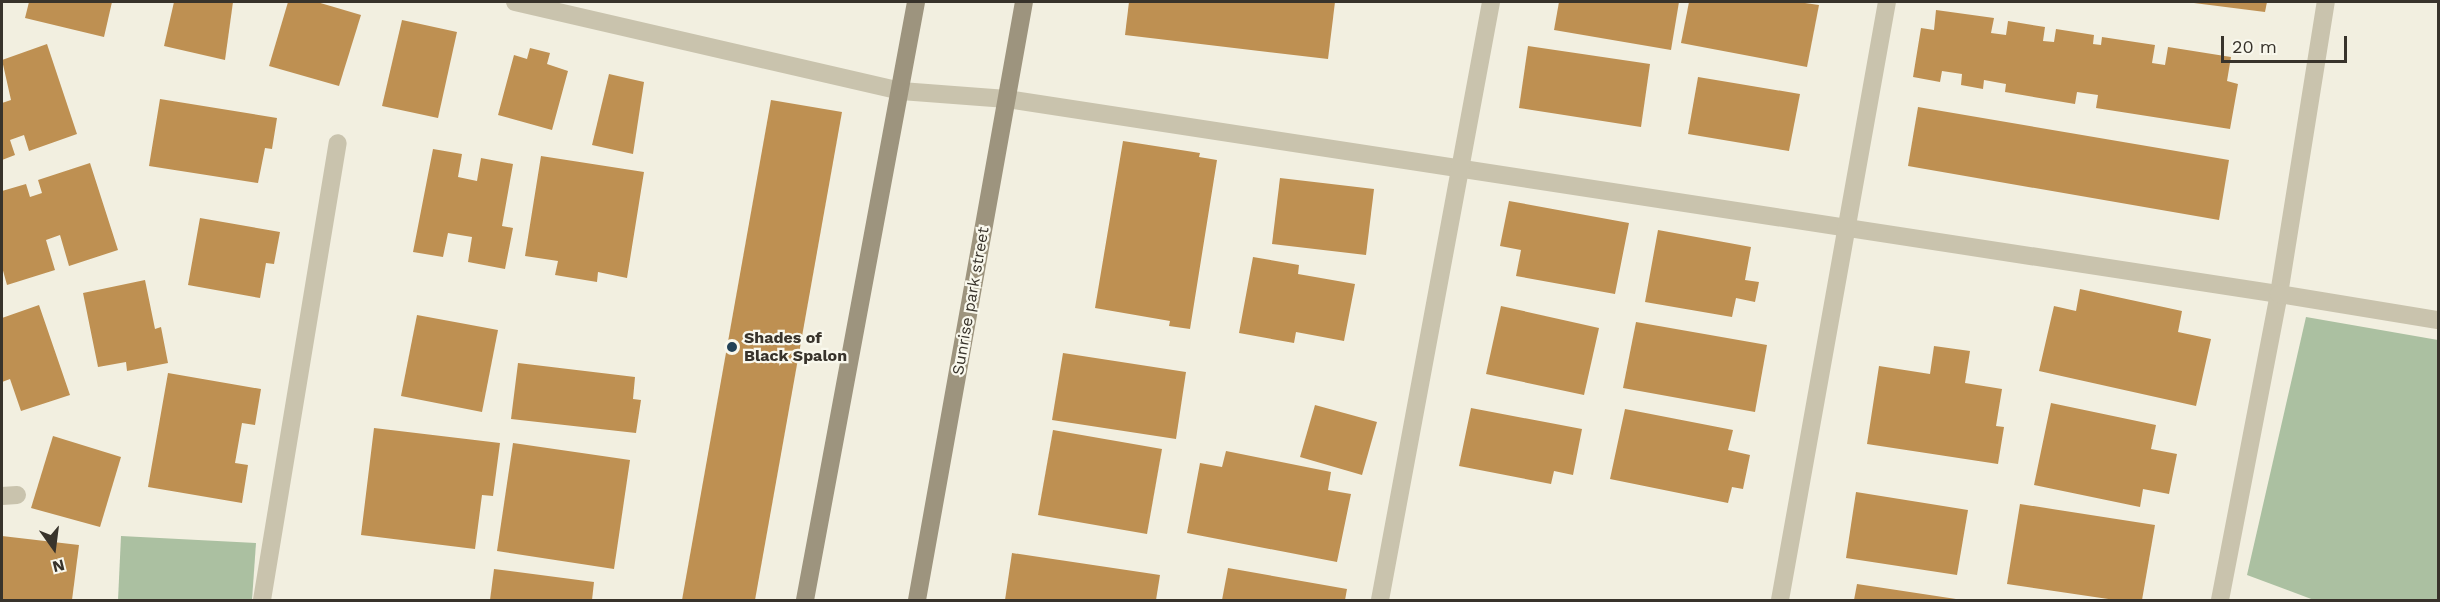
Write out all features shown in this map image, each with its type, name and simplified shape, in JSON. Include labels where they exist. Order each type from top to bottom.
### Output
[{"type":"main road","points":[[805,600],[916,2]]},
{"type":"main road","name":"Sunrise park street","points":[[917,600],[1024,2]]},
{"type":"street","points":[[515,2],[901,91],[1007,99],[2439,320]]},
{"type":"street","points":[[1380,600],[1491,2]]},
{"type":"street","points":[[1780,600],[1887,2]]},
{"type":"street","points":[[2220,600],[2279,294],[2326,2]]},
{"type":"street","points":[[262,600],[338,143]]},
{"type":"green space","points":[[2306,317],[2438,340],[2438,600],[2314,600],[2247,575]]},
{"type":"green space","points":[[121,536],[256,543],[252,600],[118,600]]},
{"type":"building","points":[[29,2],[112,2],[104,37],[25,18]]},
{"type":"building","points":[[174,2],[233,2],[225,60],[164,46]]},
{"type":"building","points":[[288,2],[317,2],[361,15],[339,86],[269,66]]},
{"type":"building","points":[[1129,2],[1335,2],[1328,59],[1125,35]]},
{"type":"building","points":[[1559,2],[1679,2],[1671,50],[1554,30]]},
{"type":"building","points":[[1689,2],[1798,2],[1819,5],[1807,67],[1681,43]]},
{"type":"building","points":[[2186,2],[2267,2],[2265,12]]},
{"type":"building","points":[[1936,10],[1994,18],[1991,33],[2006,35],[2008,21],[2045,27],[2043,41],[2054,42],[2056,29],[2094,35],[2093,44],[2101,45],[2102,37],[2155,45],[2152,63],[2165,65],[2168,47],[2231,57],[2227,81],[2238,84],[2230,129],[2096,108],[2098,95],[2077,92],[2075,104],[2005,92],[2006,84],[1984,80],[1983,89],[1961,85],[1962,74],[1942,71],[1940,82],[1913,77],[1921,28],[1934,30]]},
{"type":"building","points":[[402,20],[457,32],[438,118],[382,106]]},
{"type":"building","points":[[47,44],[77,134],[29,151],[24,135],[10,140],[15,155],[2,160],[2,103],[11,100],[2,60]]},
{"type":"building","points":[[1528,46],[1650,64],[1641,127],[1519,108]]},
{"type":"building","points":[[530,48],[550,53],[547,64],[568,71],[552,130],[498,115],[514,55],[527,59]]},
{"type":"building","points":[[609,74],[644,82],[633,154],[592,145]]},
{"type":"building","points":[[1698,77],[1800,94],[1789,151],[1688,134]]},
{"type":"building","points":[[160,99],[277,118],[272,149],[265,148],[258,183],[149,166]]},
{"type":"building","points":[[771,100],[842,112],[755,600],[682,600]]},
{"type":"building","points":[[1918,107],[2229,160],[2219,220],[1908,166]]},
{"type":"building","points":[[1123,141],[1200,153],[1199,157],[1217,160],[1190,329],[1169,326],[1170,321],[1095,308]]},
{"type":"building","points":[[433,149],[462,154],[458,177],[477,181],[481,158],[513,164],[502,226],[513,228],[505,269],[468,262],[472,237],[448,233],[443,257],[413,252]]},
{"type":"building","points":[[541,156],[644,172],[627,278],[598,272],[597,282],[555,275],[558,261],[525,256]]},
{"type":"building","points":[[90,163],[118,250],[69,266],[60,235],[46,240],[55,270],[7,285],[2,267],[2,191],[26,184],[30,197],[42,193],[38,180]]},
{"type":"building","points":[[1280,178],[1374,189],[1366,255],[1272,244]]},
{"type":"building","points":[[1509,201],[1629,223],[1615,294],[1516,276],[1521,250],[1500,246]]},
{"type":"building","points":[[200,218],[280,232],[274,264],[266,263],[260,298],[188,285]]},
{"type":"building","points":[[1658,230],[1751,247],[1745,280],[1759,282],[1755,302],[1736,298],[1732,317],[1645,302]]},
{"type":"building","points":[[1253,257],[1299,265],[1298,274],[1355,284],[1344,341],[1296,332],[1294,343],[1239,333]]},
{"type":"building","points":[[145,280],[155,329],[161,327],[168,363],[127,371],[126,362],[98,367],[83,293]]},
{"type":"building","points":[[2080,289],[2182,311],[2178,332],[2211,339],[2196,406],[2039,371],[2054,306],[2076,311]]},
{"type":"building","points":[[39,305],[70,395],[21,411],[10,379],[2,382],[2,318]]},
{"type":"building","points":[[1501,306],[1599,328],[1584,395],[1486,374]]},
{"type":"building","points":[[417,315],[498,330],[482,412],[401,396]]},
{"type":"building","points":[[1636,322],[1767,345],[1755,412],[1623,388]]},
{"type":"building","points":[[1934,346],[1970,351],[1965,383],[2002,389],[1996,426],[2004,427],[1998,464],[1867,444],[1879,366],[1930,374]]},
{"type":"building","points":[[1063,353],[1186,372],[1176,439],[1052,420]]},
{"type":"building","points":[[518,363],[635,377],[633,399],[641,400],[636,433],[511,419]]},
{"type":"building","points":[[168,373],[261,389],[255,425],[242,423],[235,463],[248,465],[242,503],[148,487]]},
{"type":"building","points":[[2051,403],[2156,425],[2151,449],[2177,454],[2169,494],[2143,489],[2140,507],[2034,485]]},
{"type":"building","points":[[1315,405],[1377,422],[1362,475],[1300,457]]},
{"type":"building","points":[[1471,408],[1582,429],[1573,475],[1554,471],[1551,484],[1459,466]]},
{"type":"building","points":[[1625,409],[1733,430],[1728,450],[1750,455],[1743,489],[1732,487],[1728,503],[1610,479]]},
{"type":"building","points":[[374,428],[500,443],[493,496],[482,495],[475,549],[361,535]]},
{"type":"building","points":[[1053,430],[1162,449],[1147,534],[1038,515]]},
{"type":"building","points":[[53,436],[121,457],[100,527],[31,508]]},
{"type":"building","points":[[513,443],[630,460],[614,569],[497,551]]},
{"type":"building","points":[[1226,451],[1331,472],[1328,490],[1351,494],[1337,562],[1187,533],[1200,463],[1222,467]]},
{"type":"building","points":[[1856,492],[1968,510],[1957,575],[1846,558]]},
{"type":"building","points":[[2020,504],[2155,525],[2142,600],[2115,600],[2007,584]]},
{"type":"building","points":[[2,536],[79,545],[72,600],[2,600]]},
{"type":"building","points":[[1012,553],[1160,575],[1156,600],[1005,600]]},
{"type":"building","points":[[1228,568],[1347,589],[1345,600],[1222,600]]},
{"type":"building","points":[[494,569],[594,582],[592,600],[490,600]]},
{"type":"building","points":[[1857,584],[1956,599],[1956,600],[1854,600]]},
{"type":"place","name":"Shades of Black Spalon","points":[[732,347]]}]
